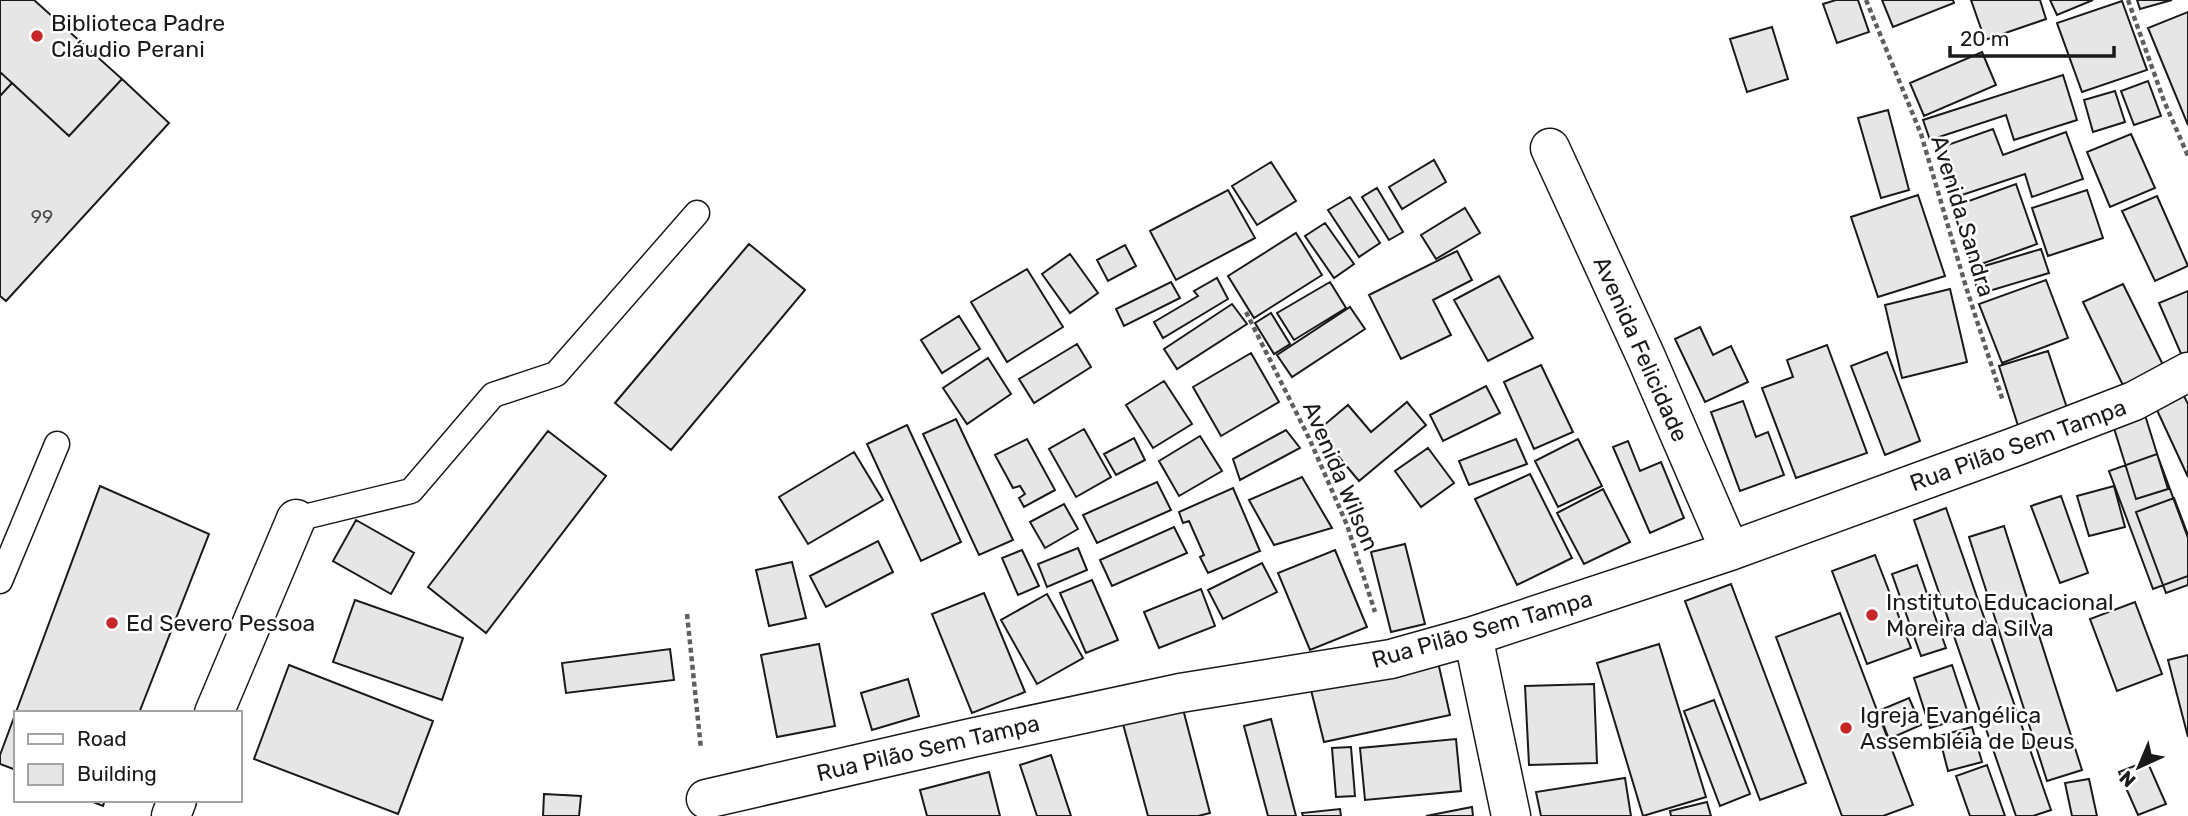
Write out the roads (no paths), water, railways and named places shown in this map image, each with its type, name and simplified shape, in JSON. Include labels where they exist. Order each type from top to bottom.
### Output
[{"type":"street","name":"Avenida Felicidade","points":[[1550,148],[1646,357],[1730,551]]},
{"type":"street","name":"Rua Pilão Sem Tampa","points":[[706,799],[1180,693],[1391,659],[1473,636],[1730,551],[2017,446],[2134,401],[2188,372]]},
{"type":"street","points":[[215,711],[296,519]]},
{"type":"street","points":[[1473,636],[1511,816]]},
{"type":"lane","points":[[296,519],[411,491],[493,395],[555,374],[697,213]]},
{"type":"lane","points":[[0,581],[57,444]]},
{"type":"place","name":"Biblioteca Padre Cláudio Perani","points":[[37,36]]},
{"type":"place","name":"Instituto Educacional Moreira da Silva","points":[[1872,615]]},
{"type":"place","name":"Ed Severo Pessoa","points":[[112,623]]},
{"type":"place","name":"Igreja Evangélica Assembléia de Deus","points":[[1846,728]]}]
